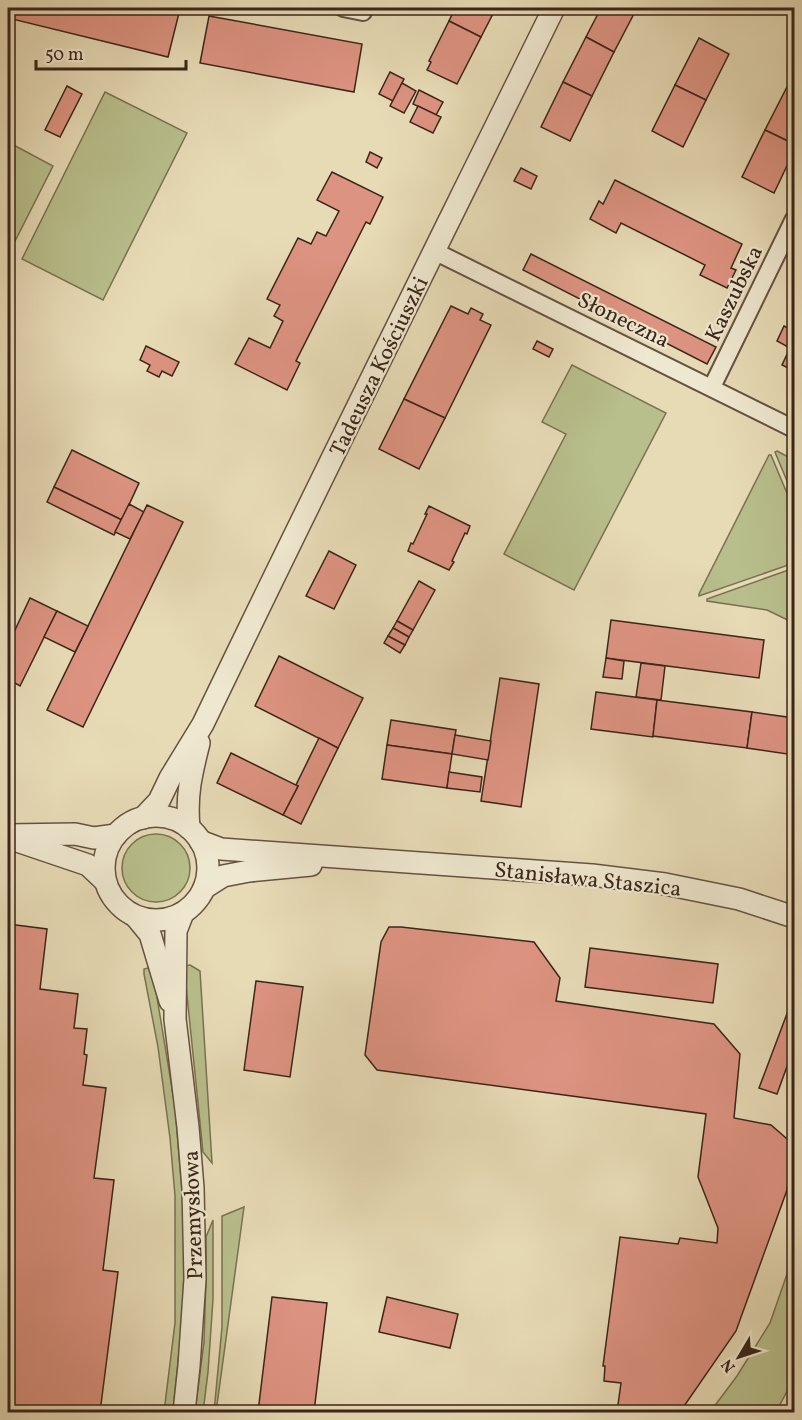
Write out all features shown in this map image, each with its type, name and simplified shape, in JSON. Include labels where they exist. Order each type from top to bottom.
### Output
[{"type":"street","points":[[343,8],[363,12]]},
{"type":"street","name":"Tadeusza Kościuszki","points":[[143,818],[159,801],[170,778],[203,724],[554,8]]},
{"type":"street","name":"Kaszubska","points":[[712,387],[795,219]]},
{"type":"street","name":"Słoneczna","points":[[434,251],[795,429]]},
{"type":"street","name":"Tadeusza Kościuszki","points":[[195,835],[187,808],[189,784],[203,724]]},
{"type":"street","points":[[159,816],[175,820],[195,835],[207,856],[208,872],[204,888],[196,902],[183,913],[168,919],[152,921],[136,917],[122,908],[111,896],[105,881],[103,865],[107,849],[116,835],[128,824],[143,818],[159,816]]},
{"type":"street","points":[[8,837],[75,834],[94,838],[116,835]]},
{"type":"street","name":"Stanisława Staszica","points":[[195,835],[221,849],[592,875],[665,884],[739,899],[795,917]]},
{"type":"street","points":[[8,837],[88,865],[105,881]]},
{"type":"street","name":"Stanisława Staszica","points":[[204,888],[223,876],[249,871],[377,860]]},
{"type":"street","name":"Przemysłowa","points":[[183,913],[176,931],[175,1018],[188,1127],[194,1211],[195,1279],[193,1323],[183,1413]]},
{"type":"street","name":"Przemysłowa","points":[[136,917],[150,934],[175,1018]]},
{"type":"green space","points":[[105,92],[187,133],[103,300],[22,259]]},
{"type":"green space","points":[[8,142],[53,166],[9,253],[8,252]]},
{"type":"green space","points":[[572,365],[666,413],[574,590],[504,554],[566,434],[542,422]]},
{"type":"green space","points":[[775,452],[794,460],[794,498]]},
{"type":"green space","points":[[771,455],[794,510],[794,563],[699,596],[699,594]]},
{"type":"green space","points":[[794,568],[794,623],[767,610],[707,601],[707,599]]},
{"type":"green space","points":[[156,834],[169,837],[180,844],[187,855],[190,868],[187,881],[180,892],[169,899],[156,902],[143,899],[132,892],[125,881],[122,868],[125,855],[132,844],[143,837]]},
{"type":"green space","points":[[190,965],[200,971],[212,1163],[203,1152],[184,966]]},
{"type":"green space","points":[[152,967],[175,1107],[185,1228],[183,1311],[173,1412],[164,1412],[175,1323],[175,1196],[158,1047],[144,974],[144,969]]},
{"type":"green space","points":[[244,1207],[216,1412],[214,1412],[222,1327],[222,1216]]},
{"type":"green space","points":[[213,1220],[213,1299],[208,1372],[203,1412],[195,1412],[204,1342],[206,1237]]},
{"type":"green space","points":[[794,1254],[794,1378],[776,1412],[710,1412],[737,1376],[770,1323]]},
{"type":"building","points":[[8,8],[180,9],[168,57],[8,18]]},
{"type":"building","points":[[455,8],[496,8],[481,37],[449,21]]},
{"type":"building","points":[[601,8],[637,8],[614,52],[586,37]]},
{"type":"building","points":[[209,16],[362,44],[354,92],[200,63]]},
{"type":"building","points":[[449,21],[481,37],[457,84],[427,70],[431,62],[429,61]]},
{"type":"building","points":[[586,37],[614,52],[592,96],[563,82]]},
{"type":"building","points":[[699,38],[729,54],[706,100],[675,85]]},
{"type":"building","points":[[390,72],[404,79],[393,101],[379,94]]},
{"type":"building","points":[[563,82],[592,96],[570,141],[541,127]]},
{"type":"building","points":[[402,83],[416,91],[404,113],[390,106]]},
{"type":"building","points":[[789,83],[794,86],[794,144],[765,130]]},
{"type":"building","points":[[675,85],[706,100],[683,147],[652,131]]},
{"type":"building","points":[[67,86],[82,94],[60,137],[45,130]]},
{"type":"building","points":[[419,90],[443,102],[436,115],[413,104]]},
{"type":"building","points":[[418,106],[441,117],[433,133],[410,122]]},
{"type":"building","points":[[765,130],[794,144],[794,151],[774,193],[742,177]]},
{"type":"building","points":[[370,152],[382,158],[377,168],[366,162]]},
{"type":"building","points":[[521,168],[537,176],[531,189],[514,181]]},
{"type":"building","points":[[332,172],[383,197],[370,224],[366,222],[296,361],[300,363],[287,390],[235,364],[249,338],[270,348],[283,321],[274,316],[280,305],[267,299],[298,238],[311,244],[317,232],[326,236],[339,211],[317,200]]},
{"type":"building","points":[[615,180],[742,244],[731,268],[736,270],[727,288],[700,275],[705,265],[621,223],[616,233],[590,219],[599,201],[603,204]]},
{"type":"building","points":[[531,254],[716,347],[707,364],[523,270]]},
{"type":"building","points":[[451,306],[468,314],[471,308],[483,314],[480,320],[491,325],[445,418],[404,399]]},
{"type":"building","points":[[784,326],[794,331],[794,371],[782,365],[790,348],[777,341]]},
{"type":"building","points":[[537,341],[553,349],[549,357],[533,349]]},
{"type":"building","points":[[146,346],[179,362],[172,376],[162,371],[159,377],[147,371],[150,365],[140,360]]},
{"type":"building","points":[[404,399],[445,418],[419,469],[379,449]]},
{"type":"building","points":[[72,450],[139,483],[122,520],[54,487]]},
{"type":"building","points":[[54,487],[122,520],[114,535],[47,502]]},
{"type":"building","points":[[129,504],[144,512],[130,539],[115,532]]},
{"type":"building","points":[[147,505],[183,522],[83,727],[47,710]]},
{"type":"building","points":[[429,506],[470,526],[449,570],[408,551]]},
{"type":"building","points":[[329,551],[356,565],[334,609],[306,596]]},
{"type":"building","points":[[419,581],[435,590],[413,630],[397,621]]},
{"type":"building","points":[[30,598],[57,611],[20,686],[8,679],[8,645]]},
{"type":"building","points":[[57,611],[88,626],[75,652],[44,637]]},
{"type":"building","points":[[611,620],[764,640],[759,678],[606,658]]},
{"type":"building","points":[[397,621],[413,630],[409,637],[393,628]]},
{"type":"building","points":[[393,628],[409,637],[405,645],[388,636]]},
{"type":"building","points":[[388,636],[405,645],[400,653],[384,643]]},
{"type":"building","points":[[279,656],[363,698],[338,748],[255,706]]},
{"type":"building","points":[[606,658],[624,661],[622,679],[603,677]]},
{"type":"building","points":[[641,663],[665,666],[661,700],[636,697]]},
{"type":"building","points":[[500,678],[539,684],[521,807],[481,801]]},
{"type":"building","points":[[596,692],[657,700],[653,737],[591,729]]},
{"type":"building","points":[[657,700],[752,712],[747,748],[653,736]]},
{"type":"building","points":[[752,712],[794,718],[794,755],[747,748]]},
{"type":"building","points":[[391,720],[456,730],[452,754],[387,745]]},
{"type":"building","points":[[455,735],[491,741],[488,760],[452,754]]},
{"type":"building","points":[[319,738],[338,748],[301,824],[283,815]]},
{"type":"building","points":[[387,745],[452,754],[447,788],[382,779]]},
{"type":"building","points":[[231,753],[298,786],[283,815],[217,783]]},
{"type":"building","points":[[449,772],[482,777],[480,792],[447,788]]},
{"type":"building","points":[[8,924],[47,929],[40,989],[78,994],[74,1028],[87,1029],[84,1054],[87,1055],[83,1085],[106,1088],[94,1178],[114,1180],[103,1270],[118,1272],[100,1412],[8,1412]]},
{"type":"building","points":[[389,927],[534,942],[560,978],[556,1001],[714,1024],[740,1054],[734,1118],[771,1125],[794,1145],[787,1190],[736,1331],[680,1412],[659,1410],[658,1412],[617,1412],[621,1383],[604,1381],[605,1366],[603,1366],[620,1237],[678,1244],[680,1238],[717,1243],[718,1228],[698,1177],[706,1114],[377,1070],[365,1055],[381,942]]},
{"type":"building","points":[[590,948],[718,964],[713,1003],[585,987]]},
{"type":"building","points":[[256,981],[303,987],[290,1077],[244,1070]]},
{"type":"building","points":[[788,1011],[794,1013],[794,1047],[777,1094],[759,1088]]},
{"type":"building","points":[[272,1297],[327,1303],[314,1412],[258,1412]]},
{"type":"building","points":[[387,1297],[458,1314],[450,1348],[379,1332]]}]
